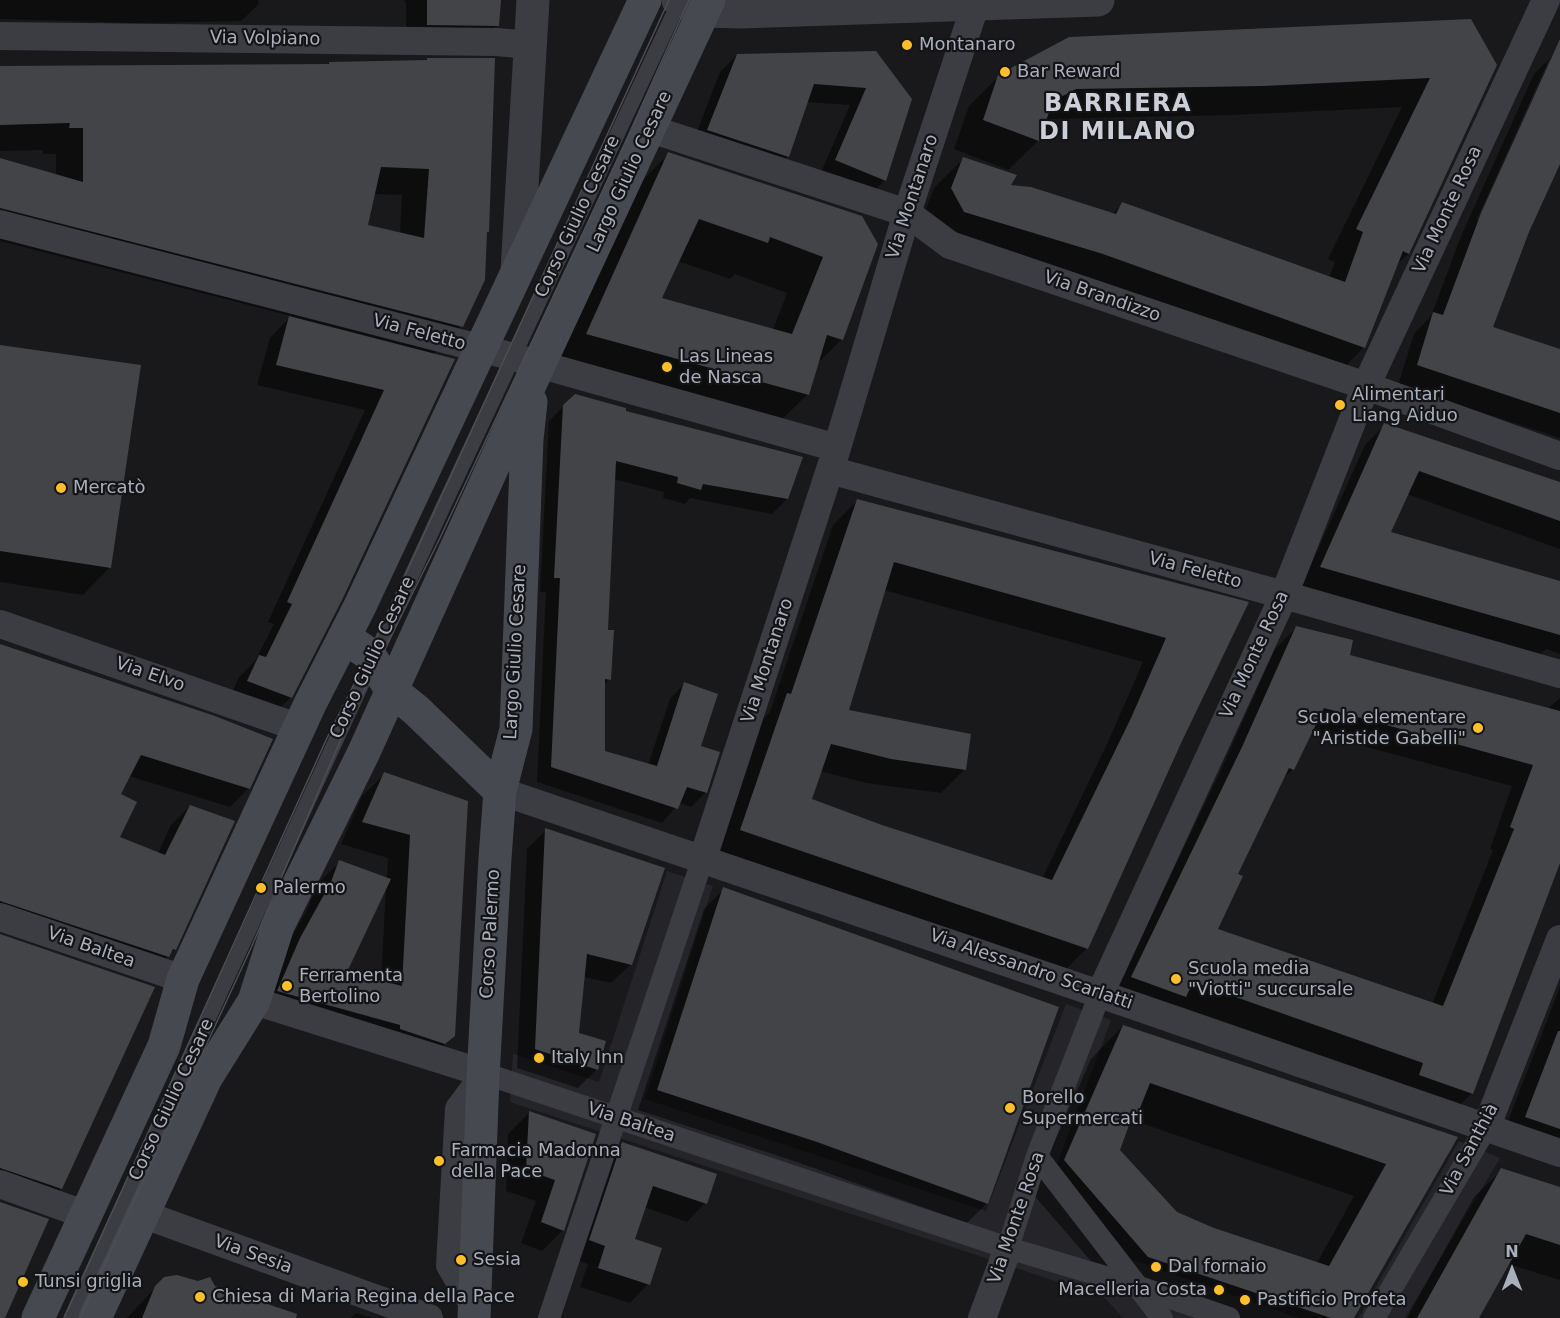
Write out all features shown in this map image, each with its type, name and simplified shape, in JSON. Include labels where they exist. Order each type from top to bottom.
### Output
[{"type":"main road","points":[[300,728],[645,0]]},
{"type":"main road","name":"Largo Giulio Cesare","points":[[390,690],[524,371],[651,129],[690,2]]},
{"type":"main road","name":"Largo Giulio Cesare","points":[[500,791],[516,729],[524,371]]},
{"type":"main road","points":[[344,637],[369,654],[390,690],[416,710],[500,791]]},
{"type":"main road","name":"Corso Giulio Cesare","points":[[95,1318],[207,1078],[254,1001],[278,926],[338,806],[390,690]]},
{"type":"main road","name":"Corso Giulio Cesare","points":[[38,1318],[164,1046],[183,979],[300,728]]},
{"type":"main road","name":"Corso Palermo","points":[[475,1313],[483,1075],[500,791]]},
{"type":"street","points":[[517,271],[533,0]]},
{"type":"street","points":[[690,2],[740,12],[976,2],[1098,0]]},
{"type":"street","name":"Via Monte Rosa","points":[[982,1318],[1008,1248],[1037,1156],[1100,994],[1284,595],[1366,386],[1546,0]]},
{"type":"street","name":"Via Montanaro","points":[[549,1318],[614,1118],[703,858],[833,459],[907,213],[976,2]]},
{"type":"street","name":"Via Volpiano","points":[[0,36],[497,42],[529,45]]},
{"type":"street","name":"Via Brandizzo","points":[[651,129],[907,213],[950,245],[1366,386],[1560,456]]},
{"type":"street","name":"Via Feletto","points":[[0,224],[481,349],[524,371],[833,459],[1284,595],[1560,674]]},
{"type":"street","name":"Via Elvo","points":[[0,624],[300,728]]},
{"type":"street","name":"Via Alessandro Scarlatti","points":[[500,791],[703,858],[1560,1153]]},
{"type":"street","name":"Via Baltea","points":[[0,917],[183,979]]},
{"type":"street","name":"Via Santhià","points":[[1374,1318],[1486,1128],[1560,939]]},
{"type":"street","name":"Via Baltea","points":[[254,1001],[1229,1318]]},
{"type":"street","points":[[1037,1156],[1162,1318]]},
{"type":"street","points":[[0,1184],[86,1215]]},
{"type":"street","name":"Via Sesia","points":[[145,1215],[429,1318]]},
{"type":"lane","name":"Corso Giulio Cesare","points":[[71,1318],[372,660],[524,371],[690,2]]},
{"type":"shaded area","points":[[667,871],[713,886],[645,1099],[986,1211],[1066,1004],[1111,1020],[1056,1167],[1133,1260],[1299,1318],[1123,1318],[1104,1297],[510,1102],[513,1054],[599,1082]]},
{"type":"shaded area","points":[[1459,1141],[1500,1158],[1405,1318],[1358,1318]]},
{"type":"building","points":[[427,0],[501,0],[499,26],[427,25]]},
{"type":"building","points":[[1471,19],[1497,65],[1409,254],[1403,251],[1365,348],[1103,254],[964,212],[951,188],[963,157],[1017,175],[1011,185],[1031,187],[1116,214],[1122,202],[1345,282],[1363,232],[1356,229],[1430,78],[1263,86],[1076,89],[1053,101],[1039,141],[983,120],[998,75],[1069,37]]},
{"type":"building","points":[[1560,39],[1560,164],[1529,232],[1493,327],[1560,349],[1560,413],[1417,365],[1433,312],[1443,315],[1481,213]]},
{"type":"building","points":[[876,51],[912,99],[886,181],[835,160],[866,88],[814,84],[789,157],[707,130],[737,54]]},
{"type":"building","points":[[427,58],[495,58],[489,232],[487,232],[485,280],[463,327],[0,208],[0,158],[83,182],[83,128],[69,128],[70,123],[0,125],[0,66],[329,64],[329,62],[427,60]],"holes":[[[381,167],[429,169],[424,238],[368,225]]]},
{"type":"building","points":[[668,152],[862,216],[878,244],[843,340],[827,335],[809,395],[586,334]],"holes":[[[699,219],[768,243],[770,237],[823,257],[792,334],[662,298]]]},
{"type":"building","points":[[289,316],[455,359],[342,600],[292,698],[247,681],[259,655],[266,657],[292,604],[287,602],[384,390],[276,365]]},
{"type":"building","name":"Mercatò","points":[[0,345],[141,365],[111,568],[0,551]]},
{"type":"building","points":[[575,394],[626,408],[626,411],[803,457],[788,499],[703,484],[701,490],[677,483],[678,477],[616,461],[608,630],[614,630],[611,680],[605,679],[605,751],[657,766],[684,682],[718,694],[701,746],[720,752],[707,793],[687,787],[678,809],[551,767],[560,578],[554,578],[563,405]]},
{"type":"building","points":[[1384,423],[1560,482],[1560,521],[1419,471],[1391,532],[1560,581],[1560,635],[1320,567]]},
{"type":"building","points":[[857,499],[1249,602],[1182,741],[1088,949],[740,830],[787,693],[791,694]],"holes":[[[894,562],[1166,638],[1131,718],[1052,880],[882,825],[812,799],[831,744],[891,759],[966,770],[971,734],[849,710]]]},
{"type":"building","points":[[1296,626],[1353,640],[1350,655],[1560,711],[1560,863],[1473,1094],[1419,1075],[1423,1063],[1193,982],[1186,997],[1131,977],[1242,747]],"holes":[[[1324,708],[1533,765],[1510,827],[1514,829],[1443,1006],[1218,929],[1243,876],[1238,874],[1289,768],[1294,770]]]},
{"type":"building","points":[[0,644],[215,716],[273,739],[250,789],[141,755],[121,794],[137,802],[120,837],[165,855],[190,805],[235,821],[176,950],[173,949],[169,957],[0,901]]},
{"type":"building","points":[[384,772],[468,801],[455,1036],[445,1044],[400,1029],[400,1025],[277,991],[300,938],[331,882],[339,860],[391,879],[347,972],[402,986],[410,835],[362,822]]},
{"type":"building","points":[[545,828],[665,868],[632,965],[587,954],[579,1033],[606,1041],[598,1070],[535,1049]]},
{"type":"building","points":[[723,887],[1059,1007],[988,1204],[817,1142],[657,1090]]},
{"type":"building","points":[[0,934],[155,987],[62,1189],[0,1168]]},
{"type":"building","points":[[1123,1025],[1458,1137],[1354,1318],[1331,1318],[1148,1257],[1064,1160]],"holes":[[[1150,1083],[1386,1164],[1329,1266],[1214,1228],[1177,1212],[1120,1150],[1132,1117],[1136,1118]]]},
{"type":"building","points":[[1558,1031],[1560,1031],[1560,1129],[1525,1117]]},
{"type":"building","points":[[529,1111],[596,1134],[564,1231],[541,1222],[555,1180],[526,1170]]},
{"type":"building","points":[[622,1142],[717,1174],[707,1204],[653,1186],[635,1239],[662,1248],[650,1285],[598,1268],[605,1246],[589,1240]]},
{"type":"building","points":[[1501,1168],[1560,1187],[1560,1245],[1526,1234],[1479,1318],[1417,1318]]},
{"type":"building","points":[[0,1202],[49,1219],[5,1318],[0,1318]]},
{"type":"building","name":"Chiesa di Maria Regina della Pace","points":[[177,1275],[198,1281],[210,1277],[215,1286],[297,1314],[296,1318],[142,1318],[155,1286],[164,1277]]},
{"type":"tram line","points":[[64,1318],[327,738],[369,654],[669,0]]},
{"type":"tram line","points":[[80,1318],[251,948],[348,723],[439,540],[625,143],[689,0]]},
{"type":"place","name":"Montanaro","points":[[907,45]]},
{"type":"place","name":"Bar Reward","points":[[1005,72]]},
{"type":"place","name":"Las Lineas de Nasca","points":[[667,367]]},
{"type":"place","name":"Alimentari Liang Aiduo","points":[[1340,405]]},
{"type":"place","name":"Mercatò","points":[[61,488]]},
{"type":"place","name":"Scuola elementare \"Aristide Gabelli\"","points":[[1478,728]]},
{"type":"place","name":"Palermo","points":[[261,888]]},
{"type":"place","name":"Scuola media \"Viotti\" succursale","points":[[1176,979]]},
{"type":"place","name":"Ferramenta Bertolino","points":[[287,986]]},
{"type":"place","name":"Italy Inn","points":[[539,1058]]},
{"type":"place","name":"Borello Supermercati","points":[[1010,1108]]},
{"type":"place","name":"Farmacia Madonna della Pace","points":[[439,1161]]},
{"type":"place","name":"Sesia","points":[[461,1260]]},
{"type":"place","name":"Dal fornaio","points":[[1156,1267]]},
{"type":"place","name":"Tunsi griglia","points":[[23,1282]]},
{"type":"place","name":"Macelleria Costa","points":[[1219,1290]]},
{"type":"place","name":"Chiesa di Maria Regina della Pace","points":[[200,1297]]},
{"type":"place","name":"Pastificio Profeta","points":[[1245,1300]]},
{"type":"district","name":"BARRIERA DI MILANO","points":[[1118,119]]}]
